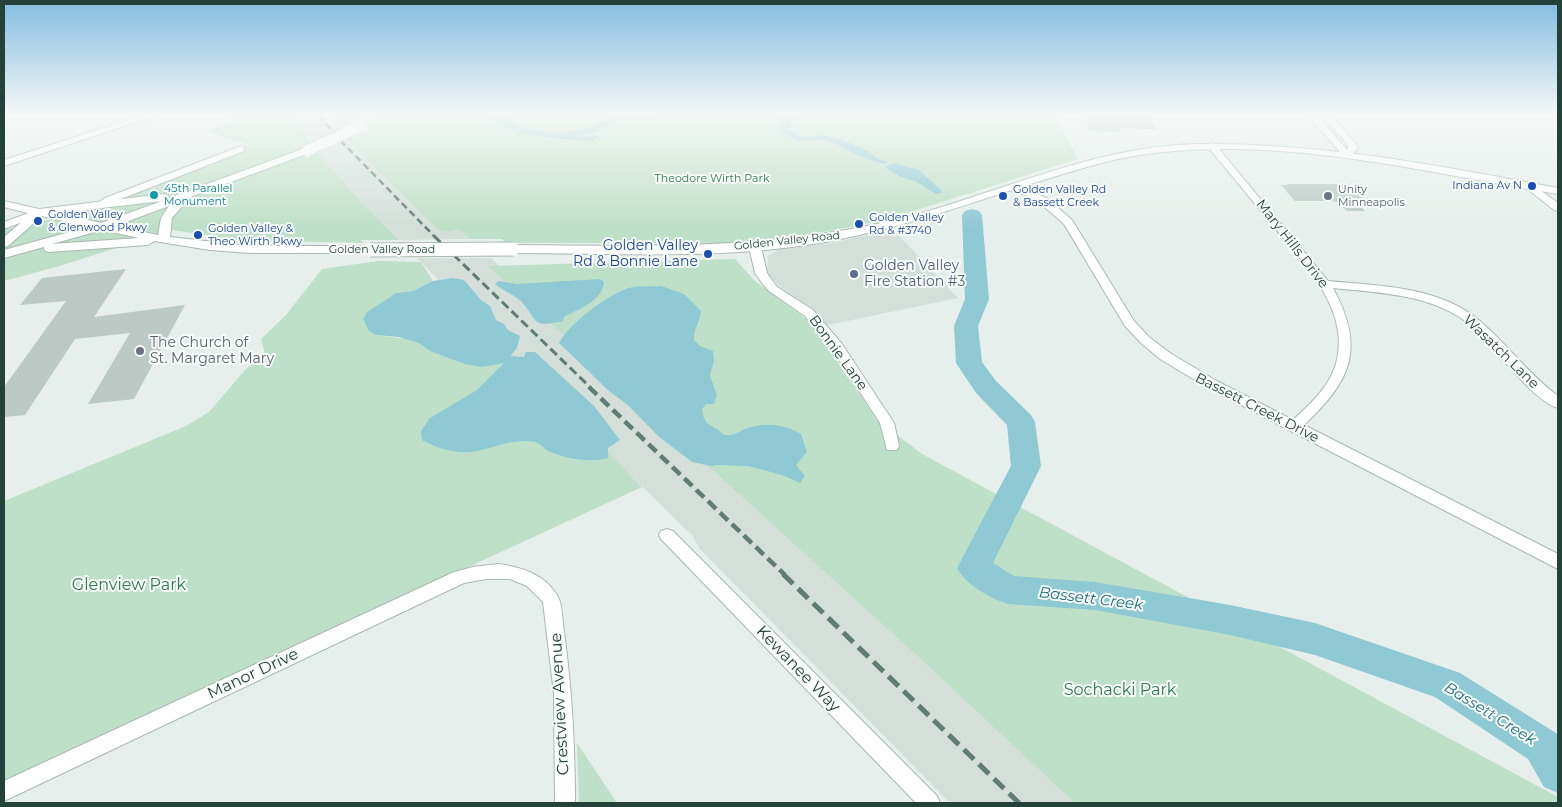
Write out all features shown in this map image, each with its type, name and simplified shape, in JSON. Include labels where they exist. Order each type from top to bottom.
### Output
[{"type":"street","points":[[4,163],[36,153]]},
{"type":"street","points":[[98,206],[229,153]]},
{"type":"street","points":[[4,254],[104,226],[301,153]]},
{"type":"street","name":"Golden Valley Road","points":[[4,204],[164,240],[246,249],[755,247],[841,236],[884,226],[1080,165],[1130,153]]},
{"type":"street","name":"Mary Hills Drive","points":[[1217,153],[1325,284],[1341,314],[1345,336],[1338,377],[1324,397],[1294,427]]},
{"type":"street","name":"Golden Valley Road","points":[[1324,153],[1347,154],[1425,166],[1558,191]]},
{"type":"street","points":[[1529,185],[1558,208]]},
{"type":"street","name":"Bassett Creek Drive","points":[[1014,187],[1058,211],[1068,222],[1129,323],[1144,340],[1188,372],[1558,562]]},
{"type":"street","points":[[4,226],[40,212],[193,193]]},
{"type":"street","points":[[17,250],[164,240],[163,226],[165,217],[178,202],[193,193]]},
{"type":"street","points":[[4,243],[40,212]]},
{"type":"street","name":"Bonnie Lane","points":[[755,247],[761,273],[766,281],[774,289],[809,313],[837,347],[888,423],[892,446]]},
{"type":"street","name":"Wasatch Lane","points":[[1325,284],[1406,293],[1445,304],[1475,323],[1534,384],[1558,403]]},
{"type":"street","name":"Kewanee Way","points":[[667,535],[930,803]]},
{"type":"street","name":"Manor Drive","points":[[4,791],[460,577],[478,572],[506,570]]},
{"type":"street","name":"Crestview Avenue","points":[[506,570],[534,580],[545,590],[551,600],[563,694],[565,803]]},
{"type":"shaded area","points":[[318,153],[380,153],[432,205],[470,239],[399,240],[360,201]]},
{"type":"shaded area","points":[[893,229],[958,298],[828,325],[809,307],[786,292],[769,276],[767,271],[768,256],[778,250],[832,243]]},
{"type":"shaded area","points":[[417,258],[491,258],[1096,803],[950,803],[699,548],[693,536],[619,464]]},
{"type":"green space","points":[[231,153],[305,153],[302,156],[306,158],[318,153],[360,201],[399,240],[361,240],[364,243],[238,240],[173,230],[56,267],[4,281],[4,230],[94,209]]},
{"type":"green space","name":"Theodore Wirth Park","points":[[360,153],[1075,153],[1078,159],[882,221],[807,235],[724,243],[506,243],[502,239],[470,239],[458,229],[449,232],[439,230]]},
{"type":"green space","name":"Sochacki Park","points":[[735,259],[755,281],[813,324],[876,419],[922,454],[1558,797],[1558,803],[1075,803],[923,661],[488,266]]},
{"type":"green space","name":"Glenview Park","points":[[378,261],[421,262],[433,281],[413,291],[396,293],[376,335],[400,338],[468,310],[642,487],[4,781],[4,501],[186,426],[209,412],[245,370],[265,354],[261,339],[286,315],[322,269]]},
{"type":"green space","points":[[577,743],[617,803],[579,803]]},
{"type":"water","points":[[853,153],[871,153],[875,157],[888,162],[883,164]]},
{"type":"water","points":[[893,163],[919,170],[943,192],[936,194],[917,182],[899,176],[885,167]]},
{"type":"water","points":[[453,278],[464,280],[481,300],[490,306],[496,320],[504,324],[508,330],[520,336],[517,348],[510,356],[524,357],[526,352],[535,352],[594,406],[620,440],[608,448],[608,458],[586,460],[570,458],[548,451],[537,443],[529,441],[512,442],[472,452],[455,452],[422,440],[421,431],[430,418],[477,390],[504,363],[482,367],[465,364],[430,351],[419,343],[399,337],[376,335],[369,331],[363,319],[367,312],[396,293],[413,291],[433,281]]},
{"type":"water","points":[[600,279],[604,282],[603,289],[589,304],[564,317],[563,321],[545,324],[537,322],[522,302],[495,284],[498,281],[517,284]]},
{"type":"water","points":[[661,286],[684,294],[701,311],[694,340],[700,346],[713,351],[714,360],[710,376],[717,395],[714,404],[706,404],[702,409],[706,422],[726,435],[759,425],[781,426],[801,434],[807,452],[796,465],[805,476],[800,483],[782,475],[748,466],[711,466],[692,462],[658,436],[628,405],[609,391],[559,343],[579,319],[608,298],[630,288]]},
{"type":"building","name":"Unity Minneapolis","points":[[1286,184],[1340,184],[1349,186],[1364,200],[1361,200],[1364,202],[1357,202],[1365,211],[1347,211],[1339,203],[1332,201],[1295,201],[1281,185],[1288,185]]},
{"type":"building","name":"The Church of St. Margaret Mary","points":[[126,269],[94,317],[185,305],[134,399],[88,404],[130,333],[75,339],[25,415],[4,417],[4,387],[66,301],[20,305],[42,278]]},
{"type":"waterway","name":"Bassett Creek","points":[[972,215],[977,299],[966,326],[969,363],[986,387],[1021,422],[1026,466],[974,568],[1008,590],[1095,596],[1230,620],[1315,639],[1447,685],[1542,746],[1558,773]]},
{"type":"railway","points":[[352,153],[434,236]]},
{"type":"railway","points":[[434,236],[591,388]]},
{"type":"railway","points":[[589,387],[785,575]]},
{"type":"railway","points":[[783,574],[1019,803]]},
{"type":"place","name":"Indiana Av N","points":[[1532,186]]},
{"type":"place","name":"45th Parallel Monument","points":[[154,195]]},
{"type":"place","name":"Golden Valley Rd & Bassett Creek","points":[[1003,196]]},
{"type":"place","name":"Unity Minneapolis","points":[[1328,196]]},
{"type":"place","name":"Golden Valley & Glenwood Pkwy","points":[[38,221]]},
{"type":"place","name":"Golden Valley Rd & #3740","points":[[859,224]]},
{"type":"place","name":"Golden Valley & Theo Wirth Pkwy","points":[[198,235]]},
{"type":"place","name":"Golden Valley Rd & Bonnie Lane","points":[[708,254]]},
{"type":"place","name":"Golden Valley Fire Station #3","points":[[854,274]]},
{"type":"place","name":"The Church of St. Margaret Mary","points":[[140,351]]}]
